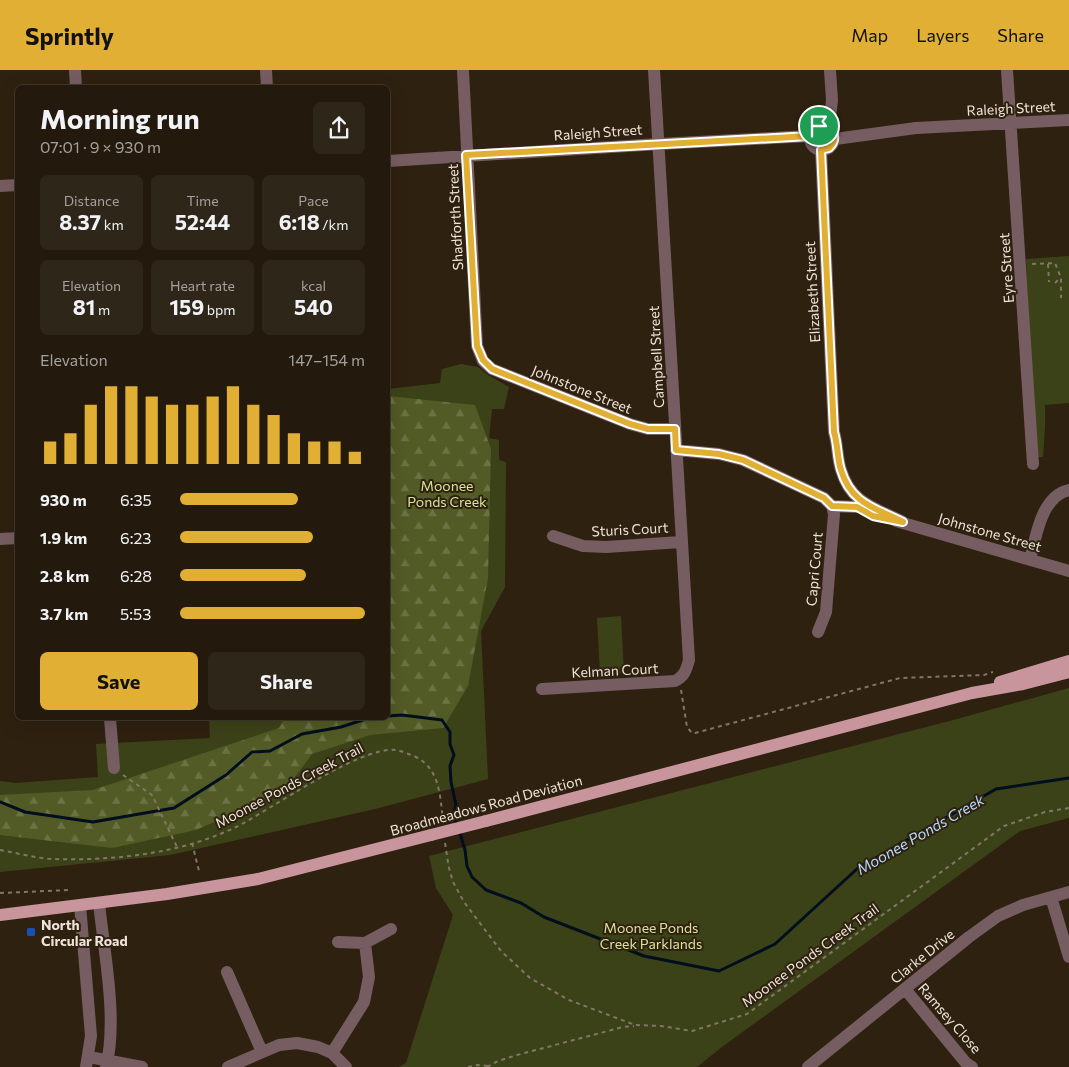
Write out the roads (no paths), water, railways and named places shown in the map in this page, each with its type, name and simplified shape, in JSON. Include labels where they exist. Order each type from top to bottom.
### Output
[{"type":"main road","name":"Broadmeadows Road Deviation","points":[[972,693],[1014,677],[1069,661]]},
{"type":"main road","name":"Broadmeadows Road Deviation","points":[[0,915],[167,894],[258,879],[972,693],[1023,684],[1069,672]]},
{"type":"street","points":[[75,70],[76,85]]},
{"type":"street","points":[[266,70],[267,85]]},
{"type":"street","name":"Shadforth Street","points":[[462,70],[477,346],[483,360]]},
{"type":"street","name":"Campbell Street","points":[[654,70],[689,660],[686,672]]},
{"type":"street","points":[[830,70],[832,133],[829,148],[821,150],[811,143],[810,136],[814,129],[819,126],[832,133]]},
{"type":"street","name":"Eyre Street","points":[[1007,70],[1033,464]]},
{"type":"street","name":"Raleigh Street","points":[[832,133],[1069,120]]},
{"type":"street","name":"Raleigh Street","points":[[390,161],[810,136]]},
{"type":"street","name":"Elizabeth Street","points":[[821,150],[834,432],[831,442],[832,467],[838,482],[852,499]]},
{"type":"street","points":[[0,186],[15,185]]},
{"type":"street","name":"Johnstone Street","points":[[483,360],[492,369],[630,424],[648,429],[675,429]]},
{"type":"street","points":[[676,450],[719,454],[743,460],[824,498],[832,506]]},
{"type":"street","points":[[1030,560],[1046,509],[1053,499],[1069,490]]},
{"type":"street","name":"Johnstone Street","points":[[832,506],[852,499],[873,516],[903,522],[1069,571]]},
{"type":"street","name":"Capri Court","points":[[818,632],[826,612],[834,514],[832,506]]},
{"type":"street","name":"Sturis Court","points":[[554,536],[583,546],[606,547],[681,542]]},
{"type":"street","points":[[0,539],[15,538]]},
{"type":"street","name":"Kelman Court","points":[[542,689],[669,682],[679,679],[686,672]]},
{"type":"street","points":[[110,720],[114,768]]},
{"type":"street","name":"Clarke Drive","points":[[808,1067],[969,937],[998,916],[1024,905],[1069,892]]},
{"type":"street","points":[[1051,897],[1069,958]]},
{"type":"street","points":[[99,903],[108,982],[110,1028],[107,1064]]},
{"type":"street","points":[[80,905],[91,1036],[87,1062],[142,1067]]},
{"type":"street","points":[[338,942],[365,943],[391,930]]},
{"type":"street","points":[[332,1053],[364,1002],[369,977],[365,943]]},
{"type":"street","points":[[228,972],[262,1052]]},
{"type":"street","points":[[87,986],[108,982]]},
{"type":"street","name":"Ramsey Close","points":[[905,989],[966,1063],[972,1067]]},
{"type":"street","points":[[228,1067],[279,1046],[296,1043],[318,1047],[332,1053],[346,1067]]},
{"type":"waterway","name":"Moonee Ponds Creek","points":[[390,716],[402,715],[442,720],[450,732],[450,744],[454,755],[450,766],[451,782],[456,805],[453,816],[457,824]]},
{"type":"waterway","name":"Moonee Ponds Creek","points":[[0,802],[25,812],[93,822],[174,808],[226,775],[252,752],[270,751],[302,734],[341,727],[363,720]]},
{"type":"waterway","name":"Moonee Ponds Creek","points":[[459,830],[465,850],[467,866],[472,877],[486,890],[521,903],[544,917],[644,956],[719,971],[775,944],[858,868],[996,789],[1069,778]]},
{"type":"place","name":"North Circular Road","points":[[31,932]]},
{"type":"park label","name":"Moonee Ponds Creek Parklands","points":[[651,936]]}]
